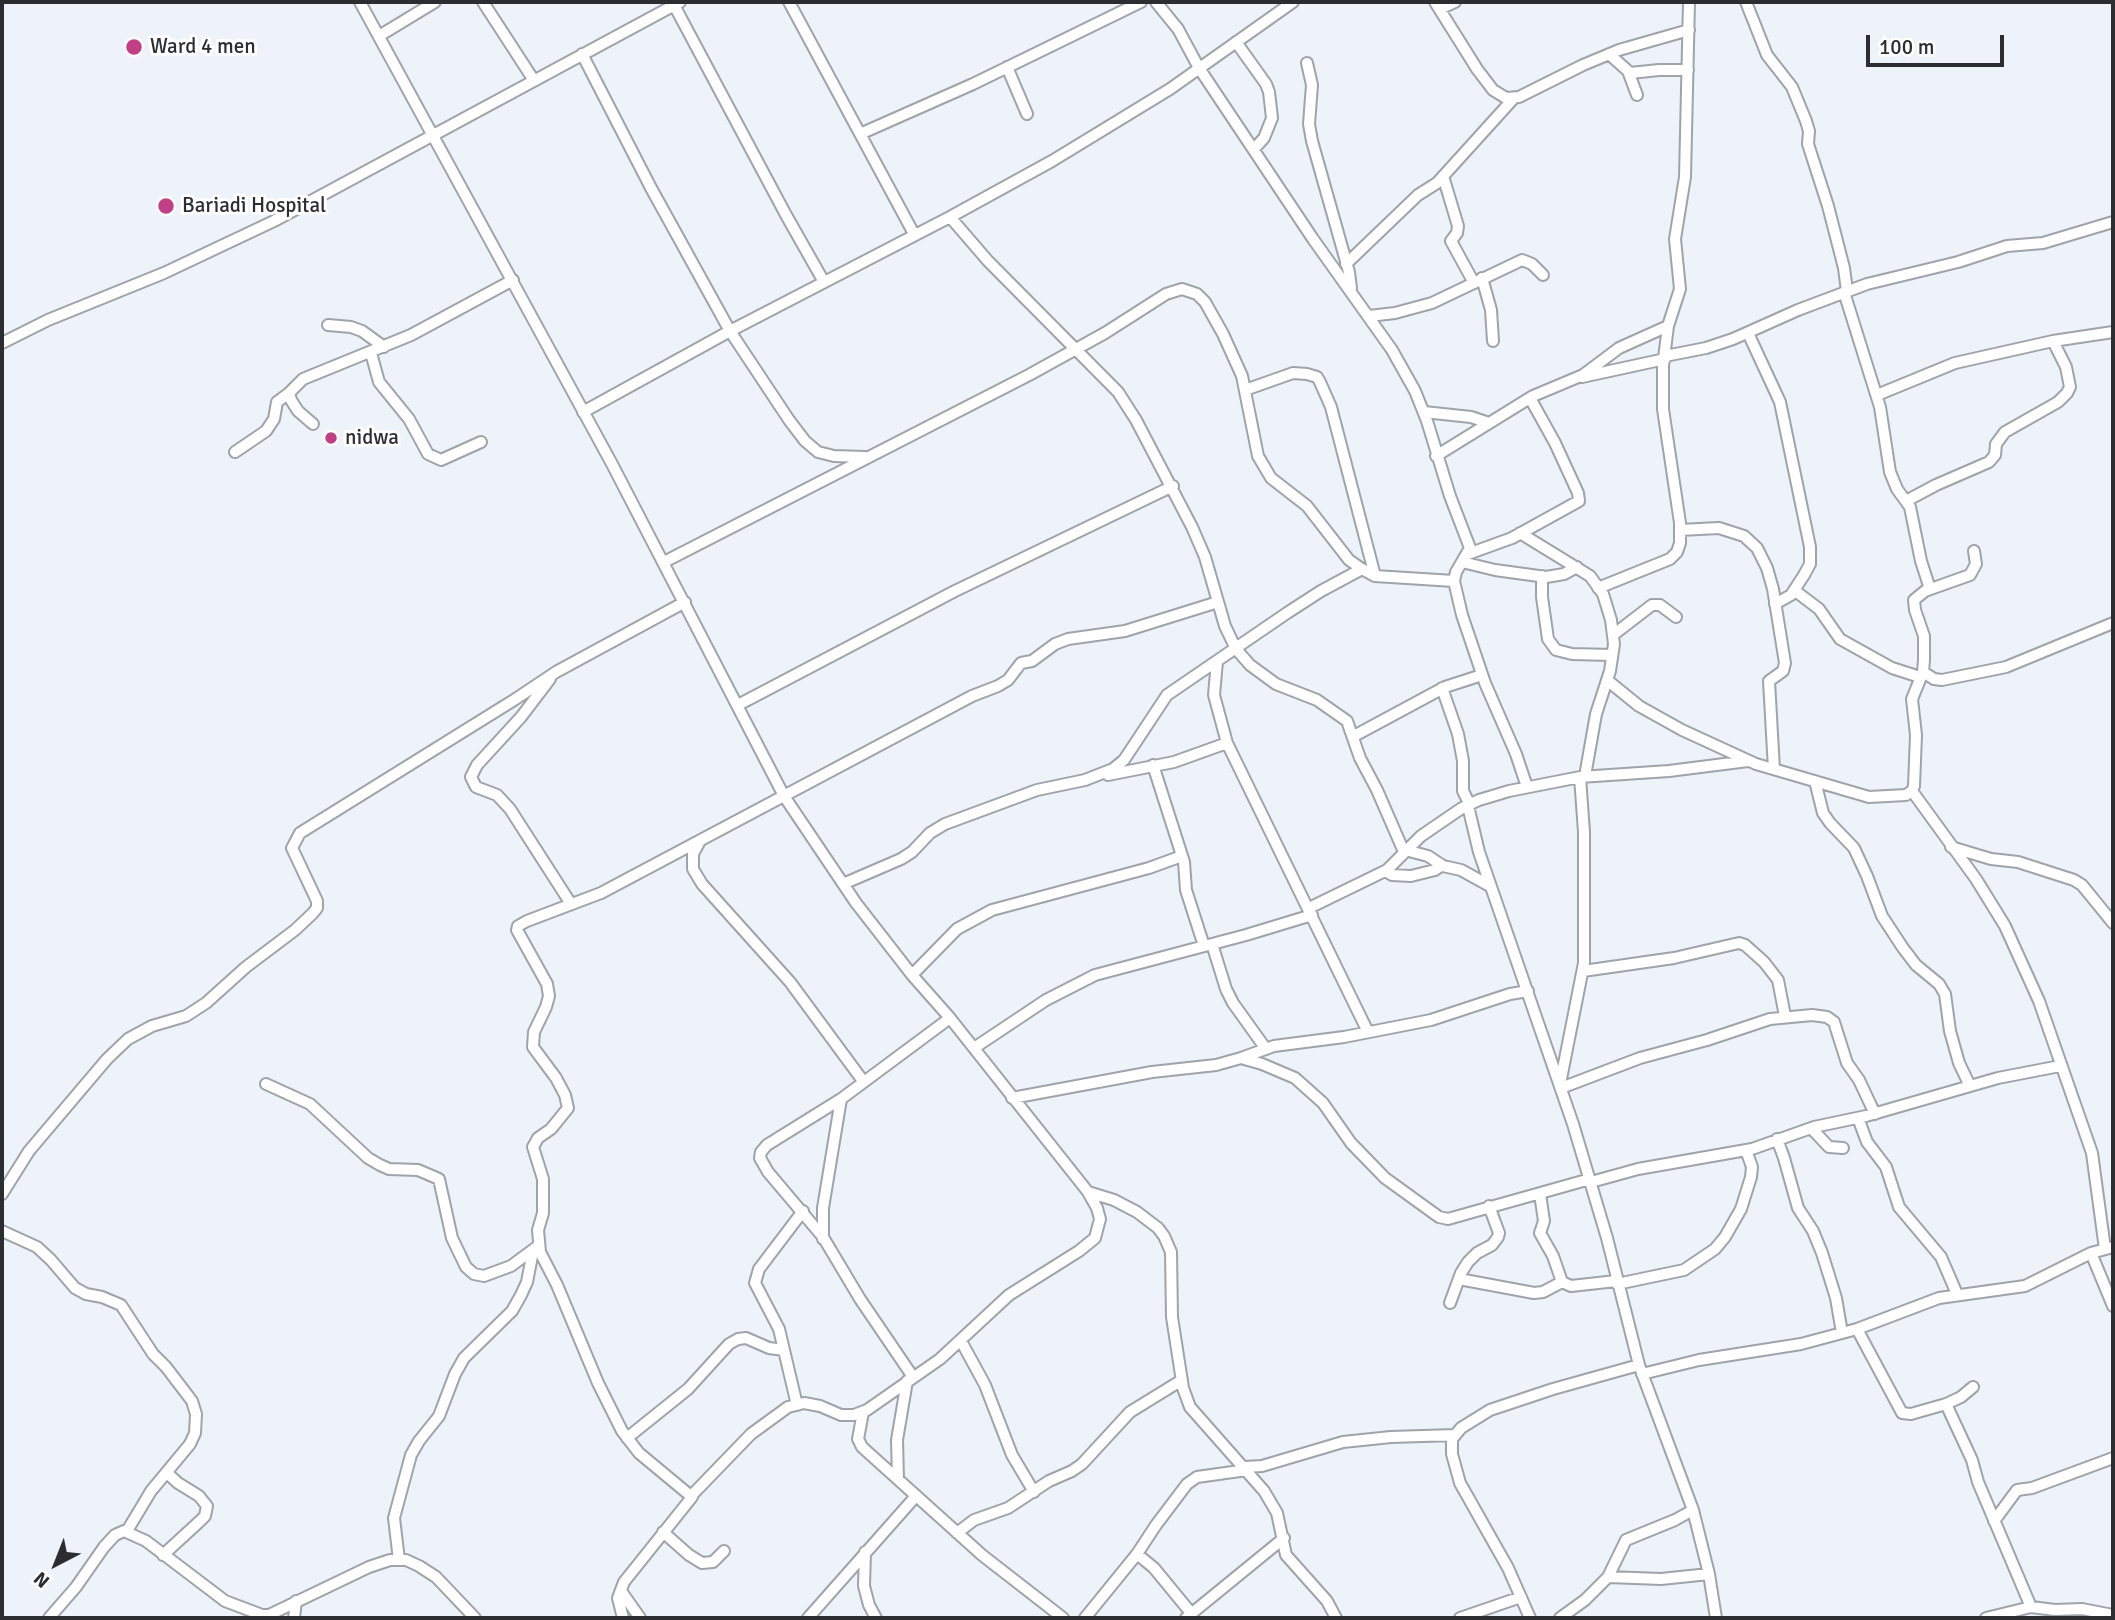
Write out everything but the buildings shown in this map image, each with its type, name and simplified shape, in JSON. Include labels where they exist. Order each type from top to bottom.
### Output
[{"type":"street","points":[[360,2],[664,562],[784,796],[843,884],[912,975],[950,1018],[1088,1192],[1100,1219],[1095,1238],[1009,1295],[961,1341],[863,1412],[841,1415],[821,1406],[804,1403],[788,1407],[751,1434],[692,1495],[690,1502],[663,1532],[620,1589],[618,1598],[623,1618]]},
{"type":"street","points":[[379,36],[435,2]]},
{"type":"street","points":[[483,2],[533,79]]},
{"type":"street","points":[[789,2],[914,234]]},
{"type":"street","points":[[860,134],[1141,2]]},
{"type":"street","points":[[1156,2],[1178,29],[1199,68],[1313,239],[1392,350],[1415,391],[1469,543],[1454,581],[1462,615],[1482,675],[1527,787]]},
{"type":"street","points":[[583,412],[1052,161],[1170,89],[1293,2]]},
{"type":"street","points":[[1455,2],[1438,5],[1477,69],[1493,90],[1506,98],[1519,97],[1609,54],[1689,30]]},
{"type":"street","points":[[1598,587],[1670,559],[1677,552],[1680,530],[1670,443],[1663,410],[1668,326],[1679,289],[1675,239],[1685,177],[1689,2]]},
{"type":"street","points":[[1746,2],[1767,55],[1792,87],[1806,121],[1809,131],[1808,144],[1844,268],[1845,291],[1877,395],[1885,429],[1890,472],[1913,517],[1921,561],[1930,589]]},
{"type":"street","points":[[2,343],[48,320],[164,273],[274,221],[677,3],[786,215],[824,282]]},
{"type":"street","points":[[1236,42],[1269,92],[1272,118],[1264,138],[1254,149]]},
{"type":"street","points":[[582,54],[651,188],[730,331],[805,441],[818,452],[867,457]]},
{"type":"street","points":[[1609,54],[1630,73],[1637,95]]},
{"type":"street","points":[[1307,63],[1312,85],[1309,124],[1312,141],[1351,291]]},
{"type":"street","points":[[1007,67],[1027,114]]},
{"type":"street","points":[[1630,73],[1688,70]]},
{"type":"street","points":[[1346,264],[1443,176],[1514,98]]},
{"type":"street","points":[[1443,176],[1458,226],[1451,241],[1478,280],[1491,310],[1493,341]]},
{"type":"street","points":[[1425,190],[1451,200]]},
{"type":"street","points":[[950,217],[988,261],[1118,392],[1172,486],[1205,557],[1225,626],[1236,649],[1250,665],[1276,684],[1333,709],[1347,720],[1360,758],[1405,851]]},
{"type":"street","points":[[1436,456],[1530,398],[1577,378],[1706,348],[1845,291],[1894,276],[1958,262],[2007,246],[2043,243],[2113,222]]},
{"type":"street","points":[[1368,316],[1412,310],[1432,303],[1522,260],[1532,264],[1544,275]]},
{"type":"street","points":[[235,452],[266,432],[274,419],[277,402],[303,379],[384,347],[513,280]]},
{"type":"street","points":[[664,562],[1077,348],[1166,294],[1182,289],[1189,290],[1205,302],[1223,334],[1242,376],[1258,456],[1263,469],[1271,478],[1307,506],[1349,560],[1362,569],[1375,576],[1454,581]]},
{"type":"street","points":[[328,325],[362,331],[384,347]]},
{"type":"street","points":[[1577,378],[1619,348],[1668,326]]},
{"type":"street","points":[[1877,395],[1955,363],[2053,341],[2113,331]]},
{"type":"street","points":[[1748,332],[1780,402],[1810,547],[1810,564],[1794,590],[1775,604]]},
{"type":"street","points":[[1906,501],[1989,463],[1995,455],[1996,444],[2005,432],[2058,402],[2067,393],[2070,387],[2066,367],[2053,341]]},
{"type":"street","points":[[371,353],[379,382],[409,419],[428,454],[441,460],[481,442]]},
{"type":"street","points":[[1245,390],[1293,373],[1317,377],[1331,407],[1375,576]]},
{"type":"street","points":[[289,393],[290,400],[298,411],[313,424]]},
{"type":"street","points":[[1465,558],[1520,533],[1580,499],[1555,443],[1530,398]]},
{"type":"street","points":[[1424,412],[1471,417],[1489,423]]},
{"type":"street","points":[[738,705],[954,591],[1172,486]]},
{"type":"street","points":[[1680,530],[1719,528],[1744,536],[1757,548],[1767,568],[1785,663],[1783,671],[1769,681],[1774,769]]},
{"type":"street","points":[[1520,533],[1590,576],[1603,594],[1613,635],[1607,680],[1596,714],[1583,777],[1586,906],[1583,971],[1561,1085]]},
{"type":"street","points":[[1530,1618],[1508,1568],[1460,1483],[1451,1454],[1452,1439],[1461,1428],[1490,1410],[1553,1389],[1641,1370],[1774,1350],[1857,1329],[1939,1298],[2025,1286],[2091,1253],[2109,1248],[2092,1153],[2039,1000],[2013,940],[1976,878],[1912,791],[1917,759],[1912,699],[1922,675],[1924,636],[1914,600],[1919,594],[1930,589],[1970,575],[1976,564],[1973,551]]},
{"type":"street","points":[[1465,558],[1495,570],[1542,576],[1563,574],[1577,567]]},
{"type":"street","points":[[1085,780],[1113,769],[1124,760],[1167,695],[1309,598],[1362,569]]},
{"type":"street","points":[[1542,576],[1548,639],[1556,650],[1563,653],[1612,655]]},
{"type":"street","points":[[1794,590],[1819,609],[1840,639],[1892,668],[1942,680],[2006,667],[2113,623]]},
{"type":"street","points":[[2,1194],[29,1151],[107,1059],[128,1039],[152,1026],[187,1016],[206,1003],[246,967],[295,930],[317,908],[317,901],[292,848],[300,833],[556,671],[685,602]]},
{"type":"street","points":[[399,1560],[394,1518],[411,1455],[439,1416],[464,1358],[512,1311],[527,1282],[543,1213],[543,1179],[533,1147],[538,1138],[551,1129],[568,1108],[556,1078],[533,1046],[534,1032],[547,1007],[549,996],[547,984],[517,930],[523,923],[601,893],[972,696],[1008,680],[1021,663],[1032,661],[1055,644],[1068,639],[1125,631],[1218,603]]},
{"type":"street","points":[[1613,635],[1651,605],[1660,605],[1676,617]]},
{"type":"street","points":[[1217,661],[1214,695],[1227,743],[1368,1032]]},
{"type":"street","points":[[556,671],[521,717],[477,765],[471,777],[476,787],[497,795],[510,808],[571,904]]},
{"type":"street","points":[[1354,736],[1442,688],[1482,675]]},
{"type":"street","points":[[1607,680],[1639,706],[1682,730],[1750,761],[1869,797],[1906,795],[1912,791]]},
{"type":"street","points":[[1442,688],[1461,749],[1463,791],[1469,805],[1479,852],[1561,1085],[1607,1238],[1641,1370],[1693,1510],[1709,1574],[1716,1618]]},
{"type":"street","points":[[843,884],[901,859],[945,824],[1037,790],[1174,762],[1227,743]]},
{"type":"street","points":[[974,1048],[1046,1000],[1095,975],[1208,945],[1310,912],[1385,871],[1421,836],[1469,805],[1509,791],[1583,777],[1670,771],[1750,761]]},
{"type":"street","points":[[1153,765],[1182,856],[1186,890],[1233,1003],[1266,1049]]},
{"type":"street","points":[[1815,781],[1823,813],[1854,848],[1887,924],[1909,957],[1939,984],[1945,994],[1950,1031],[1959,1063],[1970,1086]]},
{"type":"street","points":[[699,841],[694,854],[694,869],[702,884],[790,982],[863,1081]]},
{"type":"street","points":[[1951,847],[1991,859],[2018,862],[2074,880],[2090,893],[2113,923]]},
{"type":"street","points":[[1405,851],[1427,856],[1490,886]]},
{"type":"street","points":[[912,975],[957,929],[992,910],[1149,868],[1182,856]]},
{"type":"street","points":[[1385,871],[1392,875],[1411,876],[1442,865]]},
{"type":"street","points":[[1583,971],[1674,958],[1739,943],[1764,962],[1777,980],[1785,1016]]},
{"type":"street","points":[[1013,1098],[1152,1072],[1216,1065],[1292,1042],[1432,1020],[1510,994],[1528,992]]},
{"type":"street","points":[[1561,1085],[1770,1019],[1812,1015],[1826,1017],[1834,1022],[1847,1063],[1859,1080],[1875,1114]]},
{"type":"street","points":[[898,1479],[897,1440],[910,1379],[823,1239],[803,1211],[768,1172],[760,1158],[767,1145],[841,1099],[950,1018]]},
{"type":"street","points":[[1241,1058],[1295,1078],[1323,1103],[1351,1143],[1385,1178],[1439,1217],[1448,1219],[1489,1206],[1638,1169],[1746,1150],[1811,1128],[1875,1114],[1970,1086],[2060,1066]]},
{"type":"street","points":[[266,1084],[310,1104],[368,1158],[380,1165],[389,1169],[418,1170],[439,1179],[452,1238],[466,1267],[474,1274],[484,1276],[497,1272],[511,1266],[535,1248]]},
{"type":"street","points":[[823,1239],[825,1195],[841,1099]]},
{"type":"street","points":[[1858,1118],[1867,1142],[1886,1167],[1899,1207],[1941,1257],[1957,1294]]},
{"type":"street","points":[[1811,1128],[1829,1147],[1843,1148]]},
{"type":"street","points":[[1777,1139],[1798,1208],[1813,1231],[1822,1253],[1836,1298],[1842,1333]]},
{"type":"street","points":[[1540,1194],[1544,1221],[1540,1233],[1553,1256],[1562,1282],[1571,1286],[1617,1282],[1684,1270],[1715,1249],[1741,1209],[1752,1167],[1746,1150]]},
{"type":"street","points":[[1088,1192],[1114,1200],[1137,1212],[1164,1236],[1171,1252],[1172,1317],[1182,1380],[1190,1407],[1264,1491],[1277,1513],[1286,1555],[1327,1601],[1336,1618]]},
{"type":"street","points":[[1450,1303],[1468,1262],[1477,1253],[1492,1245],[1498,1237],[1489,1206]]},
{"type":"street","points":[[797,1405],[779,1329],[755,1283],[760,1269],[803,1211]]},
{"type":"street","points":[[2,1231],[37,1247],[75,1287],[86,1294],[121,1305],[153,1354],[192,1401],[196,1414],[195,1433],[183,1455],[145,1499],[127,1531],[115,1535],[104,1547],[76,1587],[49,1618]]},
{"type":"street","points":[[535,1248],[598,1383],[627,1438],[657,1469],[692,1495]]},
{"type":"street","points":[[2091,1253],[2113,1306]]},
{"type":"street","points":[[1460,1279],[1534,1293],[1543,1292],[1562,1282]]},
{"type":"street","points":[[1857,1329],[1902,1413],[1911,1414],[1946,1404],[1973,1387]]},
{"type":"street","points":[[627,1438],[688,1389],[729,1343],[746,1338],[769,1348],[785,1350]]},
{"type":"street","points":[[961,1341],[985,1385],[1012,1455],[1034,1492]]},
{"type":"street","points":[[957,1533],[974,1520],[1008,1508],[1082,1464],[1130,1412],[1182,1380]]},
{"type":"street","points":[[1946,1404],[1972,1460],[1978,1482],[2031,1607]]},
{"type":"street","points":[[863,1412],[858,1439],[862,1447],[957,1533],[1039,1602],[1063,1618]]},
{"type":"street","points":[[1085,1618],[1137,1555],[1186,1484],[1197,1477],[1262,1466],[1343,1442],[1455,1435]]},
{"type":"street","points":[[1994,1521],[2017,1490],[2032,1488],[2113,1458]]},
{"type":"street","points":[[163,1555],[205,1516],[207,1506],[199,1496],[167,1473]]},
{"type":"street","points":[[808,1618],[916,1496]]},
{"type":"street","points":[[1560,1618],[1585,1600],[1608,1577],[1626,1540],[1693,1510]]},
{"type":"street","points":[[127,1531],[146,1541],[211,1592],[240,1609],[269,1615],[369,1567],[399,1560],[419,1566],[436,1577],[475,1618]]},
{"type":"street","points":[[663,1532],[702,1563],[713,1562],[724,1551]]},
{"type":"street","points":[[1137,1555],[1154,1568],[1189,1616],[1284,1538]]},
{"type":"street","points":[[865,1552],[864,1586],[876,1618]]},
{"type":"street","points":[[1608,1577],[1661,1579],[1709,1574]]},
{"type":"street","points":[[620,1589],[640,1618]]},
{"type":"street","points":[[1461,1618],[1521,1597]]},
{"type":"street","points":[[294,1618],[296,1601]]},
{"type":"street","points":[[1986,1618],[2031,1607],[2081,1609],[2113,1615]]},
{"type":"place","name":"Ward 4 men","points":[[134,47]]},
{"type":"place","name":"Bariadi Hospital","points":[[166,206]]},
{"type":"place","name":"nidwa","points":[[331,438]]}]
